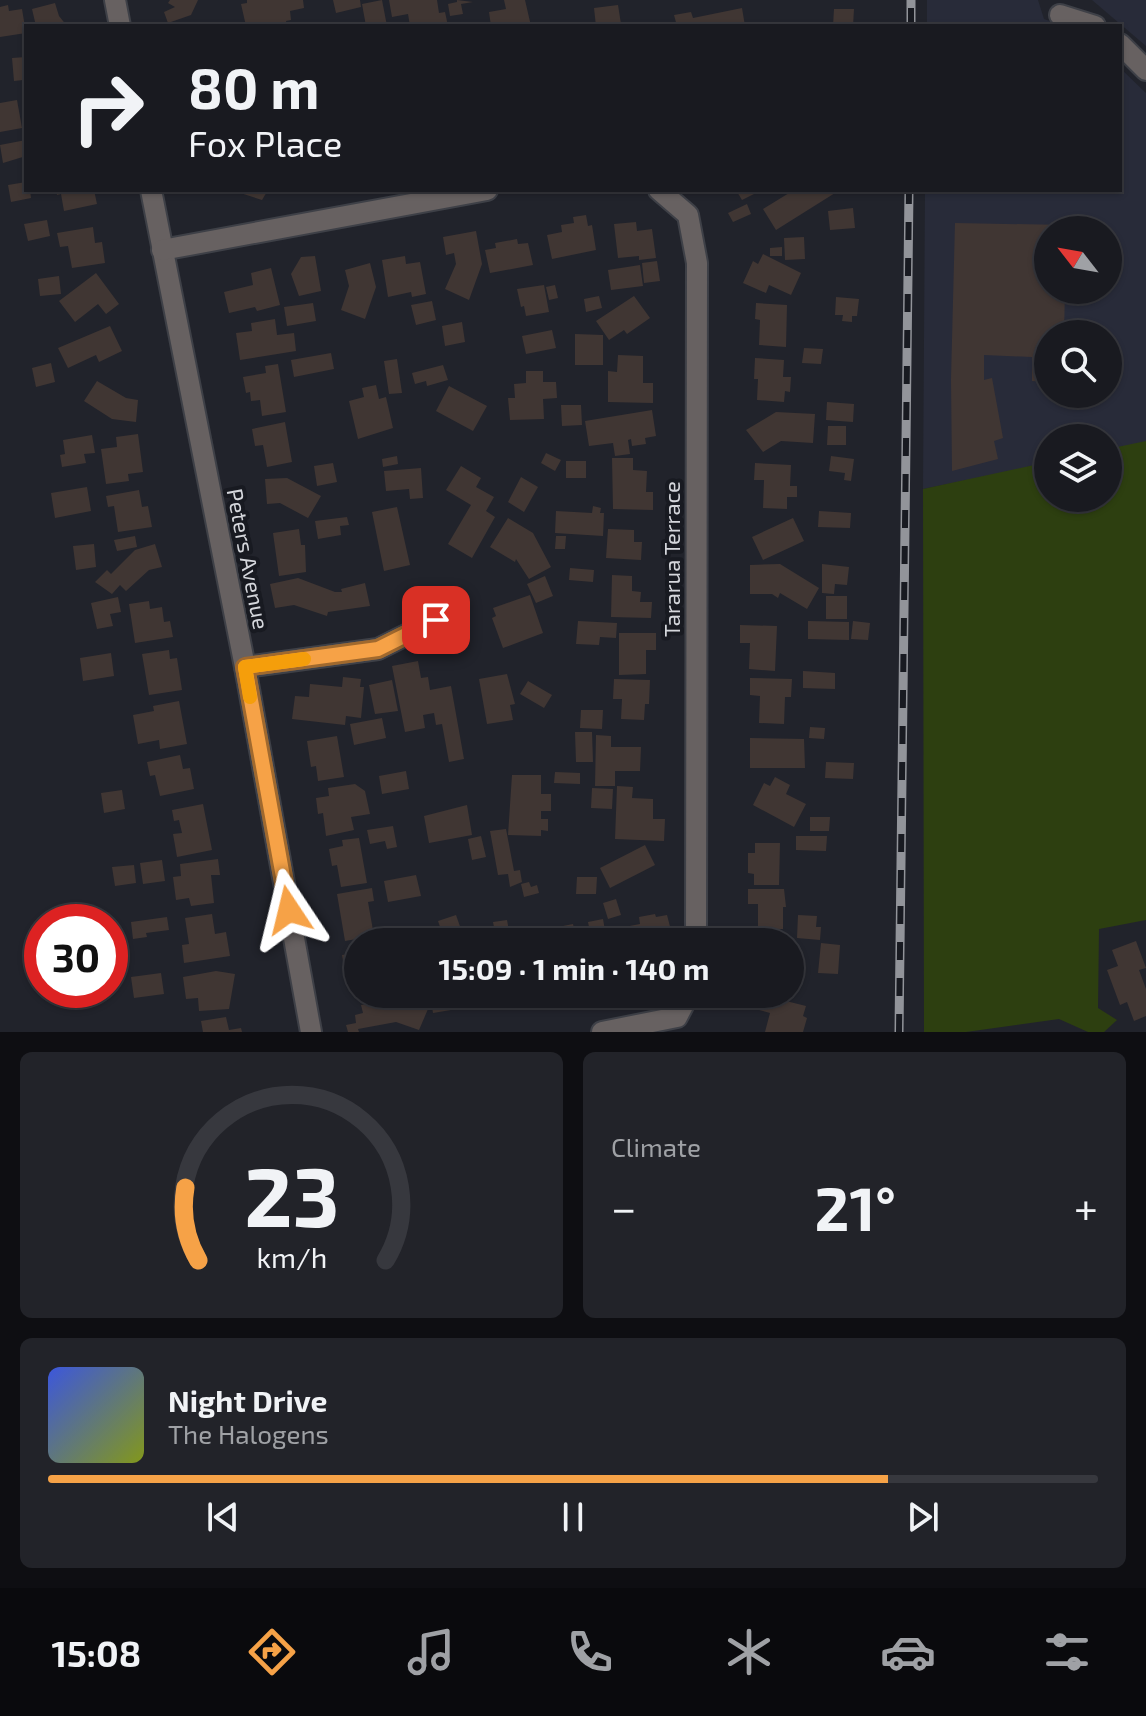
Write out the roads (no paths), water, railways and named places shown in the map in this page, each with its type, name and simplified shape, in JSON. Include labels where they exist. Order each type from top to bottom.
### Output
[{"type":"street","points":[[115,0],[120,24]]},
{"type":"street","points":[[1060,15],[1089,24]]},
{"type":"street","points":[[1122,46],[1146,70]]},
{"type":"street","name":"Peters Avenue","points":[[151,192],[245,667],[311,1032]]},
{"type":"street","points":[[162,250],[476,192]]},
{"type":"street","name":"Tararua Terrace","points":[[661,192],[688,215],[697,263],[696,928]]},
{"type":"street","points":[[245,667],[378,649],[436,620]]},
{"type":"street","points":[[602,1032],[677,1017],[682,1008]]},
{"type":"railway","points":[[911,0],[911,24]]},
{"type":"railway","points":[[899,1032],[909,192]]}]
